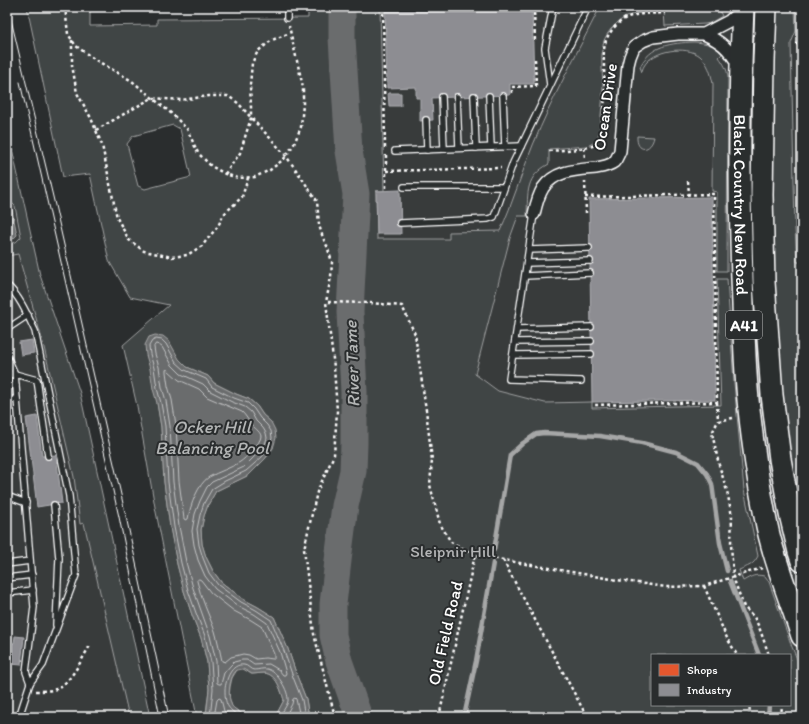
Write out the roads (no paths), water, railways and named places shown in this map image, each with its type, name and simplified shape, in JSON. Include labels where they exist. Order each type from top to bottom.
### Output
[{"type":"highway","name":"Black Country New Road","points":[[766,7],[762,195],[764,282],[772,395],[780,459],[790,514],[802,561]]},
{"type":"highway","name":"Black Country New Road","points":[[743,8],[740,76],[740,227],[744,338],[749,408],[755,457],[768,527],[778,568],[802,636]]},
{"type":"street","name":"Ocean Drive","points":[[534,214],[543,188],[557,175],[604,167],[613,163],[617,158],[620,151],[628,65],[634,47],[653,37],[678,34],[704,34],[729,21],[743,8]]},
{"type":"street","points":[[704,34],[714,38],[733,55],[739,68],[740,76]]},
{"type":"lane","points":[[287,7],[287,18]]},
{"type":"lane","points":[[550,86],[545,48],[553,7]]},
{"type":"lane","points":[[400,223],[488,219],[494,217],[513,163],[588,7]]},
{"type":"lane","points":[[474,96],[476,148]]},
{"type":"lane","points":[[489,96],[492,147]]},
{"type":"lane","points":[[503,96],[505,147]]},
{"type":"lane","points":[[442,97],[444,149]]},
{"type":"lane","points":[[457,97],[459,148]]},
{"type":"lane","points":[[426,120],[427,150]]},
{"type":"lane","points":[[395,151],[521,146]]},
{"type":"lane","points":[[404,187],[504,188]]},
{"type":"lane","points":[[534,214],[509,378],[581,381]]},
{"type":"lane","points":[[529,250],[589,248]]},
{"type":"lane","points":[[527,263],[590,261]]},
{"type":"lane","points":[[525,276],[590,273]]},
{"type":"lane","points":[[7,284],[14,291],[35,331],[69,496],[76,575],[43,665],[30,683],[19,717]]},
{"type":"lane","points":[[7,329],[28,316]]},
{"type":"lane","points":[[517,329],[591,327]]},
{"type":"lane","points":[[515,342],[591,341]]},
{"type":"lane","points":[[513,355],[591,354]]},
{"type":"lane","points":[[7,356],[9,364],[15,374],[32,575],[34,607],[26,672],[30,683]]},
{"type":"lane","points":[[7,375],[15,374],[37,380],[48,456]]},
{"type":"lane","points":[[7,386],[16,385]]},
{"type":"lane","points":[[7,400],[17,399]]},
{"type":"lane","points":[[7,496],[26,503]]},
{"type":"lane","points":[[54,505],[59,558],[55,631]]},
{"type":"lane","points":[[7,564],[30,562]]},
{"type":"lane","points":[[7,578],[32,575]]},
{"type":"lane","points":[[7,593],[33,590]]},
{"type":"water","points":[[7,206],[12,210],[17,235],[13,239],[7,240]]},
{"type":"water","name":"Ocker Hill Balancing Pool","points":[[155,335],[163,336],[169,341],[179,359],[187,367],[208,376],[214,383],[249,399],[271,422],[275,430],[276,438],[273,448],[265,459],[249,475],[216,491],[204,516],[201,530],[202,544],[206,557],[213,571],[221,582],[243,599],[274,617],[288,649],[306,699],[309,717],[275,717],[284,700],[280,688],[275,680],[268,674],[252,674],[243,669],[237,670],[234,673],[229,692],[232,706],[247,717],[205,717],[209,689],[207,662],[201,638],[184,591],[177,564],[164,482],[161,427],[146,355],[145,345],[149,337]]},
{"type":"waterway","name":"River Tame","points":[[342,7],[342,38],[349,151],[356,194],[350,312],[354,392],[354,444],[353,471],[345,506],[333,604],[333,635],[339,661],[359,717]]},
{"type":"waterway","points":[[494,550],[510,455],[536,434],[544,433],[600,436],[642,443],[676,452],[698,463],[707,474],[712,484],[720,543],[727,571]]},
{"type":"waterway","points":[[464,717],[476,661],[493,563]]},
{"type":"waterway","points":[[730,581],[759,654]]},
{"type":"waterway","points":[[768,717],[769,706]]},
{"type":"tram line","points":[[8,7],[127,521],[169,717]]},
{"type":"tram line","points":[[20,82],[119,517],[160,717]]},
{"type":"park label","name":"Sleipnir Hill","points":[[453,551]]}]
